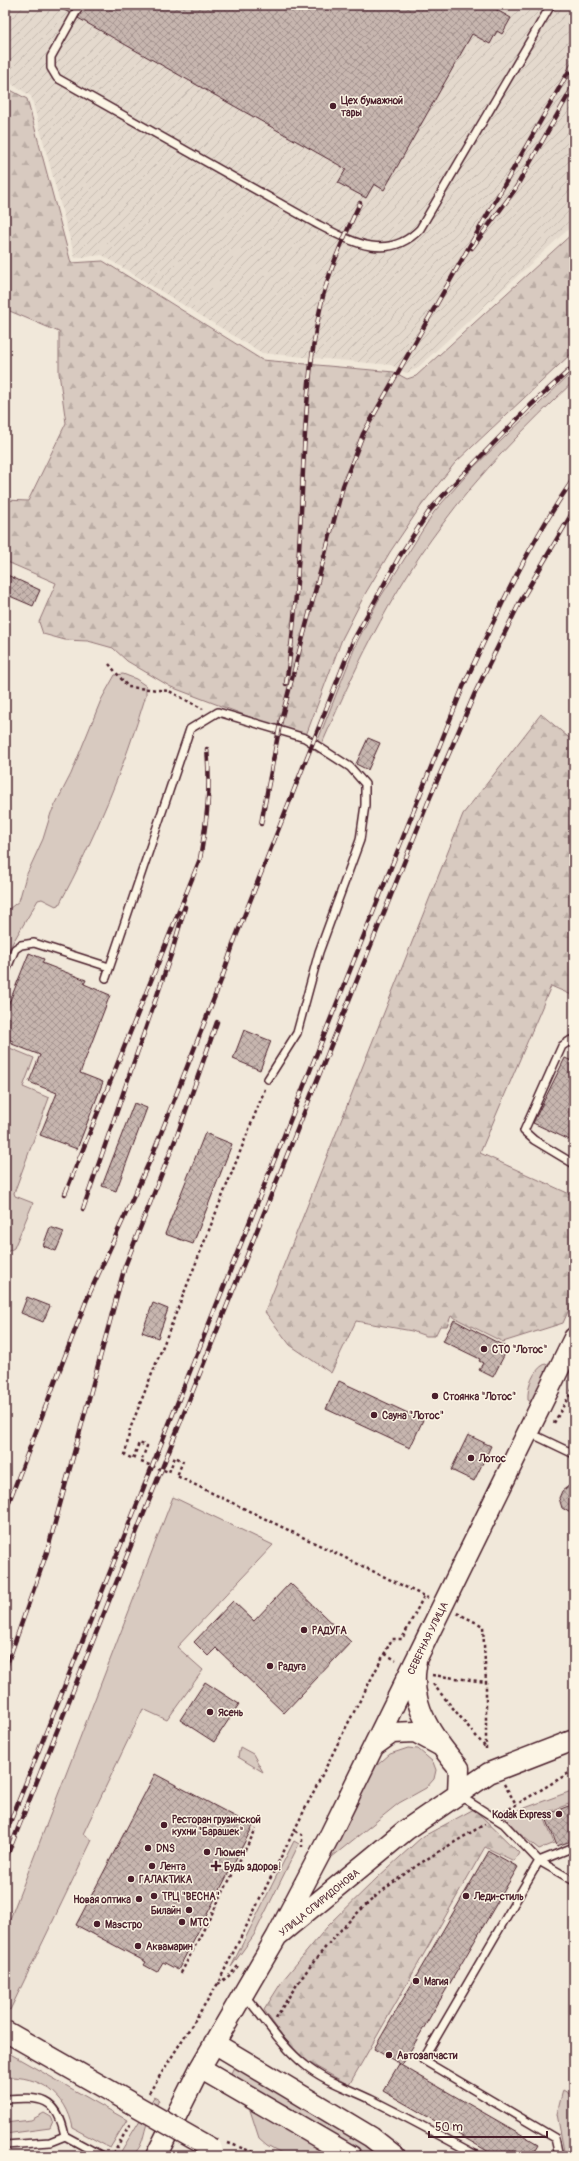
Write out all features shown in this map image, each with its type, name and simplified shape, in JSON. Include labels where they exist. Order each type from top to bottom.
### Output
[{"type":"street","name":"СЕВЕРНАЯ УЛИЦА","points":[[276,1936],[331,1833],[574,1338]]},
{"type":"street","points":[[414,1665],[414,1683],[421,1714],[440,1746],[459,1768],[458,1794]]},
{"type":"street","points":[[374,1746],[392,1733],[415,1732],[440,1746],[474,1769],[495,1777]]},
{"type":"street","name":"УЛИЦА СПИРИДОНОВА","points":[[156,2156],[200,2068],[276,1936],[406,1830],[458,1794],[574,1740]]},
{"type":"street","points":[[5,2031],[220,2149]]},
{"type":"street","points":[[214,2043],[371,2137],[395,2156]]},
{"type":"street","points":[[200,2068],[351,2156]]},
{"type":"lane","points":[[80,5],[51,56],[51,68],[57,78],[315,223],[346,239],[378,247],[398,245],[410,239],[420,229],[551,5]]},
{"type":"lane","points":[[106,978],[190,729],[218,712],[305,738],[350,767],[365,784],[365,805],[360,840],[319,952],[297,1033],[268,1080]]},
{"type":"lane","points":[[5,973],[15,949],[27,943],[40,945],[109,967]]},
{"type":"lane","points":[[574,1041],[571,1040],[562,1046],[524,1131],[534,1140],[574,1164]]},
{"type":"lane","points":[[528,1432],[574,1454]]},
{"type":"lane","points":[[458,1794],[504,1824],[539,1860],[574,1881]]},
{"type":"lane","points":[[558,2156],[555,2138],[423,2060],[539,1860],[574,1847]]},
{"type":"lane","points":[[242,1993],[271,2027],[282,2044],[306,2066],[340,2086],[372,2100],[478,2156]]},
{"type":"lane","points":[[5,2099],[43,2099],[51,2105],[58,2114],[65,2136],[102,2156]]},
{"type":"lane","points":[[5,2145],[50,2142],[65,2136]]},
{"type":"path","points":[[109,664],[128,687],[169,691],[213,715]]},
{"type":"path","points":[[268,1080],[130,1429],[125,1456],[133,1458],[139,1443],[147,1446],[141,1462],[162,1471],[169,1472],[175,1457],[183,1460],[177,1476],[443,1605],[482,1626],[486,1682],[486,1749],[430,1680]]},
{"type":"path","points":[[148,2096],[217,1985],[343,1733],[386,1654],[392,1640],[402,1639],[424,1596]]},
{"type":"path","points":[[386,1654],[414,1665],[486,1682]]},
{"type":"path","points":[[271,2027],[291,1992],[349,1920],[402,1876],[516,1804],[574,1770]]},
{"type":"path","points":[[495,1777],[516,1804]]},
{"type":"path","points":[[181,1973],[256,1829]]},
{"type":"path","points":[[295,1831],[302,1835],[304,1840],[299,1854]]},
{"type":"path","points":[[217,1985],[230,1975],[239,1963]]},
{"type":"path","points":[[112,2156],[132,2123]]},
{"type":"path","points":[[220,2149],[264,2156]]},
{"type":"shaded area","points":[[5,5],[574,5],[574,224],[416,369],[406,373],[391,365],[262,353],[102,255],[75,258],[31,96],[5,80]]},
{"type":"green space","points":[[5,87],[27,99],[71,263],[103,261],[262,360],[394,372],[407,379],[416,376],[574,232],[574,351],[455,463],[421,506],[390,552],[365,594],[342,639],[305,738],[171,687],[127,661],[113,648],[88,641],[65,640],[43,634],[39,622],[56,583],[5,561],[5,500],[28,501],[66,423],[59,373],[59,332],[5,309]]},
{"type":"green space","points":[[574,370],[574,381],[538,415],[471,487],[422,552],[388,607],[344,694],[318,753],[314,750],[357,642],[378,601],[434,512],[472,469]]},
{"type":"green space","points":[[123,674],[136,679],[146,686],[146,695],[108,802],[85,854],[59,905],[56,906],[42,899],[38,900],[9,949],[5,959],[5,912],[19,901],[26,876],[43,839],[51,813],[71,774],[101,700],[115,675]]},
{"type":"green space","points":[[541,714],[574,742],[574,996],[551,986],[480,1153],[574,1196],[574,1298],[563,1323],[503,1342],[451,1316],[447,1326],[440,1326],[435,1336],[426,1336],[412,1331],[356,1321],[331,1373],[290,1345],[265,1312],[463,814]]},
{"type":"green space","points":[[5,1046],[34,1058],[23,1087],[49,1098],[14,1193],[15,1196],[33,1203],[14,1248],[5,1253]]},
{"type":"green space","points":[[545,1364],[552,1367],[534,1404],[528,1400],[530,1384],[537,1370]]},
{"type":"green space","points":[[173,1497],[273,1545],[177,1647],[203,1670],[167,1720],[143,1709],[83,1834],[92,1840],[10,2010],[5,2007],[5,1932]]},
{"type":"green space","points":[[240,1747],[253,1754],[263,1772],[238,1757]]},
{"type":"green space","points":[[408,1748],[418,1749],[433,1762],[436,1770],[434,1779],[426,1788],[399,1803],[332,1857],[332,1854],[375,1767],[390,1754]]},
{"type":"green space","points":[[574,1790],[574,1802],[543,1814],[554,1843],[539,1849],[520,1834],[503,1816]]},
{"type":"green space","points":[[474,1809],[519,1853],[514,1861],[485,1847],[349,2085],[306,2061],[284,2038],[264,2010],[283,1980],[327,1927],[377,1878],[422,1837]]},
{"type":"green space","points":[[294,1841],[299,1844],[254,1935],[231,1967]]},
{"type":"green space","points":[[5,2051],[127,2120],[110,2148],[73,2128],[70,2116],[64,2105],[58,2096],[50,2089],[40,2083],[18,2077],[5,2077]]},
{"type":"green space","points":[[235,2065],[383,2156],[364,2156],[229,2077]]},
{"type":"green space","points":[[563,2090],[573,2096],[572,2098],[574,2100],[574,2155],[565,2156],[557,2114]]},
{"type":"green space","points":[[154,2097],[159,2100],[148,2121],[143,2140],[139,2148],[132,2155],[120,2153]]},
{"type":"green space","points":[[250,2110],[333,2156],[287,2156],[267,2145],[259,2138]]},
{"type":"green space","points":[[44,2113],[51,2117],[53,2121],[50,2128],[5,2134],[5,2123],[31,2120]]},
{"type":"building","points":[[54,5],[74,5],[70,13]]},
{"type":"building","name":"Цех бумажной тары","points":[[85,5],[488,5],[511,18],[502,34],[497,31],[490,44],[472,34],[384,190],[374,184],[366,198],[338,183],[346,169],[78,18]]},
{"type":"building","points":[[5,574],[40,590],[33,606],[5,594]]},
{"type":"building","points":[[368,738],[380,743],[368,770],[356,764]]},
{"type":"building","points":[[29,953],[44,959],[42,963],[86,980],[84,984],[110,995],[80,1073],[103,1082],[77,1149],[40,1135],[57,1093],[29,1082],[40,1055],[12,1044],[13,1041],[5,1038],[5,1013]]},
{"type":"building","points":[[244,1030],[271,1041],[260,1070],[233,1059]]},
{"type":"building","points":[[565,1058],[574,1062],[574,1142],[533,1123]]},
{"type":"building","points":[[134,1103],[147,1108],[116,1191],[102,1186]]},
{"type":"building","points":[[205,1133],[232,1144],[193,1244],[165,1234]]},
{"type":"building","points":[[50,1227],[64,1232],[56,1251],[43,1246]]},
{"type":"building","points":[[27,1297],[50,1306],[43,1322],[21,1313]]},
{"type":"building","points":[[153,1303],[168,1309],[158,1338],[142,1332]]},
{"type":"building","name":"СТО \"Лотос\"","points":[[454,1320],[508,1348],[493,1377],[479,1370],[483,1363],[479,1361],[480,1359],[443,1341]]},
{"type":"building","name":"Сауна \"Лотос\"","points":[[339,1381],[423,1420],[410,1448],[326,1409]]},
{"type":"building","name":"Лотос","points":[[468,1435],[491,1446],[474,1481],[451,1470]]},
{"type":"building","points":[[574,1482],[574,1515],[562,1508],[559,1498],[562,1491]]},
{"type":"building","points":[[290,1583],[351,1642],[284,1713],[216,1648],[208,1656],[194,1642],[233,1601],[254,1621]]},
{"type":"building","name":"Ясень","points":[[205,1682],[239,1704],[214,1742],[180,1720]]},
{"type":"building","name":"ТРЦ \"ВЕСНА\"","points":[[155,1774],[253,1826],[178,1970],[163,1962],[157,1972],[144,1965],[146,1962],[76,1925]]},
{"type":"building","points":[[574,1804],[574,1840],[557,1846],[545,1815]]},
{"type":"building","points":[[489,1851],[518,1867],[402,2065],[374,2049]]},
{"type":"building","points":[[399,2064],[538,2144],[531,2156],[496,2156],[383,2091]]},
{"type":"railway","points":[[280,724],[343,486],[363,434],[574,62]]},
{"type":"railway","points":[[472,248],[514,191],[574,85]]},
{"type":"railway","points":[[286,684],[294,622],[306,416],[313,347],[323,296],[340,248],[360,203]]},
{"type":"railway","points":[[5,1512],[87,1299],[152,1156],[222,978],[235,939],[353,641],[399,557],[430,510],[531,405],[574,366]]},
{"type":"railway","points":[[5,1835],[463,687],[514,580],[542,528],[574,478]]},
{"type":"railway","points":[[5,1861],[431,795],[475,693],[519,604],[574,510]]},
{"type":"railway","points":[[261,824],[281,719]]},
{"type":"railway","points":[[65,1194],[200,859],[208,804],[209,778],[207,749]]},
{"type":"railway","points":[[83,1209],[171,955],[185,907]]},
{"type":"railway","points":[[5,1670],[47,1552],[125,1266],[178,1133],[217,1022]]},
{"type":"place","name":"Цех бумажной тары","points":[[333,106]]},
{"type":"place","name":"СТО \"Лотос\"","points":[[484,1349]]},
{"type":"place","name":"Стоянка \"Лотос\"","points":[[435,1396]]},
{"type":"place","name":"Сауна \"Лотос\"","points":[[374,1415]]},
{"type":"place","name":"Лотос","points":[[471,1458]]},
{"type":"place","name":"РАДУГА","points":[[304,1630]]},
{"type":"place","name":"Радуга","points":[[270,1666]]},
{"type":"place","name":"Ясень","points":[[210,1712]]},
{"type":"place","name":"Kodak Express","points":[[559,1814]]},
{"type":"place","name":"Ресторан грузинской кухни \"Барашек\"","points":[[164,1825]]},
{"type":"place","name":"DNS","points":[[148,1848]]},
{"type":"place","name":"Люмен","points":[[207,1852]]},
{"type":"place","name":"Лента","points":[[152,1866]]},
{"type":"place","name":"Будь здоров!","points":[[216,1866]]},
{"type":"place","name":"ГАЛАКТИКА","points":[[131,1879]]},
{"type":"place","name":"ТРЦ \"ВЕСНА\"","points":[[154,1896]]},
{"type":"place","name":"Леди-стиль","points":[[466,1896]]},
{"type":"place","name":"Новая оптика","points":[[139,1899]]},
{"type":"place","name":"Билайн","points":[[189,1910]]},
{"type":"place","name":"МТС","points":[[182,1922]]},
{"type":"place","name":"Маэстро","points":[[97,1924]]},
{"type":"place","name":"Аквамарин","points":[[138,1946]]},
{"type":"place","name":"Магия","points":[[416,1981]]},
{"type":"place","name":"Автозапчасти","points":[[389,2055]]}]
